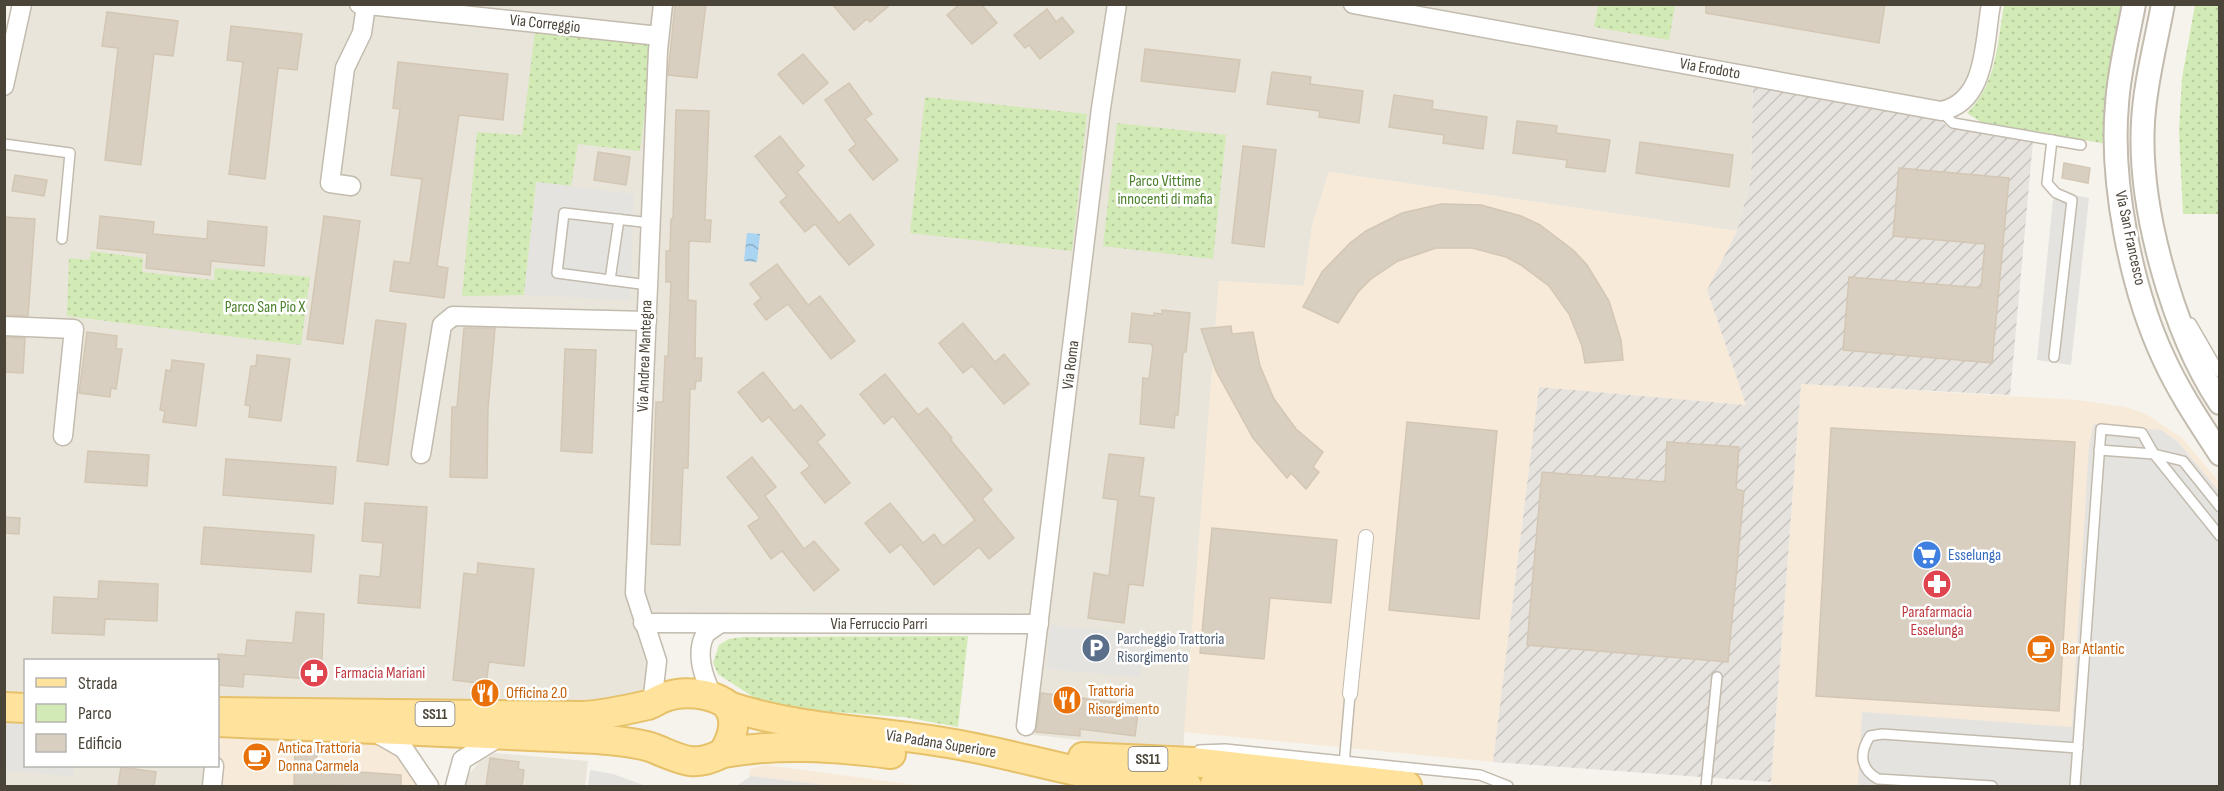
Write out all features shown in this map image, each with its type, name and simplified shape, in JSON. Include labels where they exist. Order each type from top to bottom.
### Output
[{"type":"main road","name":"SS11","points":[[219,712],[583,716],[652,704],[672,694],[720,702]]},
{"type":"main road","points":[[720,702],[733,731],[723,753]]},
{"type":"main road","name":"Via Padana Superiore","points":[[720,702],[790,723],[976,748],[1088,774],[1155,776],[1189,786]]},
{"type":"main road","points":[[652,704],[647,735],[653,748]]},
{"type":"main road","points":[[4,707],[24,708]]},
{"type":"main road","name":"SS11","points":[[219,722],[598,739],[653,748],[667,756],[689,762],[707,760],[723,753]]},
{"type":"main road","name":"Via Padana Superiore","points":[[723,753],[761,747],[797,746],[890,753],[1013,776],[1053,786]]},
{"type":"main road","name":"SS11","points":[[1155,776],[1340,776],[1407,786]]},
{"type":"main road","name":"SS11","points":[[1214,786],[1340,776]]},
{"type":"street","points":[[4,86],[22,4]]},
{"type":"street","name":"Via Correggio","points":[[359,4],[660,36]]},
{"type":"street","name":"Via Andrea Mantegna","points":[[652,704],[657,661],[636,600],[635,585],[663,4]]},
{"type":"street","name":"Via Roma","points":[[1026,726],[1100,119],[1117,4]]},
{"type":"street","name":"Via Erodoto","points":[[1353,4],[1941,111]]},
{"type":"street","points":[[1941,111],[1964,102],[1976,85],[1991,4]]},
{"type":"street","name":"Via San Francesco","points":[[2134,4],[2116,104],[2116,152],[2122,207],[2138,283],[2164,359],[2220,454]]},
{"type":"street","name":"Via San Francesco","points":[[2163,4],[2143,131],[2146,185],[2159,254],[2167,282],[2190,347],[2220,403]]},
{"type":"street","points":[[351,186],[330,183],[345,68],[362,33],[366,5]]},
{"type":"street","points":[[421,454],[442,325],[445,320],[453,316],[647,321]]},
{"type":"street","points":[[4,326],[74,329],[63,436]]},
{"type":"street","points":[[1350,694],[1366,537]]},
{"type":"street","name":"Via Ferruccio Parri","points":[[643,623],[1039,624]]},
{"type":"street","points":[[719,624],[706,633],[701,649],[704,676],[720,702]]},
{"type":"street","points":[[369,730],[404,749],[429,786]]},
{"type":"street","points":[[456,786],[462,760],[502,735]]},
{"type":"street","points":[[212,786],[214,767]]},
{"type":"lane","points":[[1941,111],[1953,123],[2081,145]]},
{"type":"lane","points":[[2052,140],[2047,183],[2056,193],[2072,200],[2054,357]]},
{"type":"lane","points":[[4,144],[70,153],[62,239]]},
{"type":"lane","points":[[648,285],[557,273],[564,213],[651,223]]},
{"type":"lane","points":[[610,280],[619,219]]},
{"type":"lane","points":[[2167,282],[2220,373]]},
{"type":"lane","points":[[2075,786],[2101,429],[2142,433],[2154,454],[2220,536]]},
{"type":"lane","points":[[2099,450],[2154,454],[2183,461],[2220,507]]},
{"type":"lane","points":[[1706,786],[1717,677]]},
{"type":"lane","points":[[1350,694],[1340,776],[1480,776],[1508,786]]},
{"type":"lane","points":[[1992,786],[1878,779],[1867,773],[1862,765],[1865,743],[1870,736],[1882,734],[2078,748]]},
{"type":"shaded area","points":[[22,5],[1991,5],[1978,75],[1959,105],[1753,77],[1751,180],[1737,231],[1329,172],[1312,226],[1304,286],[1219,281],[1183,752],[1026,734],[1039,624],[685,623],[647,634],[652,704],[219,712],[219,659],[24,659],[24,708],[5,707],[4,86]]},
{"type":"shaded area","points":[[1753,85],[1937,117],[1948,127],[2033,141],[2010,395],[1801,384],[1771,782],[1493,762],[1539,387],[1746,405],[1707,290],[1737,231],[1751,180]]},
{"type":"shaded area","points":[[1329,172],[1737,231],[1707,290],[1746,405],[1539,387],[1493,762],[1184,732],[1219,281],[1304,286],[1312,226]]},
{"type":"shaded area","points":[[537,182],[634,194],[630,300],[524,295]]},
{"type":"shaded area","points":[[2062,193],[2089,198],[2071,365],[2037,360],[2053,200]]},
{"type":"shaded area","points":[[1801,384],[2078,400],[2125,407],[2146,414],[2182,438],[2219,482],[2219,786],[1771,786]]},
{"type":"shaded area","points":[[2094,424],[2161,430],[2177,441],[2219,491],[2219,786],[1858,786],[1862,712],[2072,727],[2089,445]]},
{"type":"shaded area","name":"Parcheggio Trattoria Risorgimento","points":[[1050,625],[1145,634],[1140,677],[1046,669]]},
{"type":"shaded area","points":[[4,714],[24,761],[24,767],[211,767],[208,786],[5,786]]},
{"type":"shaded area","points":[[4,719],[24,720],[24,767],[74,767],[73,776],[5,771]]},
{"type":"shaded area","points":[[222,730],[368,735],[395,747],[424,786],[216,786]]},
{"type":"shaded area","points":[[495,753],[588,761],[585,786],[461,786],[462,772],[470,773],[480,761]]},
{"type":"shaded area","points":[[766,765],[923,786],[748,786],[750,769]]},
{"type":"shaded area","points":[[590,770],[613,774],[646,786],[588,786]]},
{"type":"shaded area","points":[[751,776],[832,786],[736,786]]},
{"type":"green space","points":[[1598,5],[1675,5],[1669,40],[1594,27]]},
{"type":"green space","points":[[2004,5],[2122,5],[2112,61],[2107,144],[1981,122],[1967,113],[1977,102],[1990,76]]},
{"type":"green space","points":[[2195,5],[2219,5],[2219,214],[2183,214],[2179,132],[2182,78]]},
{"type":"green space","points":[[535,32],[653,44],[640,151],[578,144],[571,186],[536,182],[524,295],[462,296],[477,132],[522,135]]},
{"type":"green space","points":[[925,97],[1087,114],[1072,251],[910,233]]},
{"type":"green space","name":"Parco Vittime innocenti di mafia","points":[[1117,123],[1226,135],[1213,259],[1103,246]]},
{"type":"green space","name":"Parco San Pio X","points":[[91,251],[143,258],[142,272],[214,280],[215,268],[310,277],[301,345],[67,316],[69,258],[89,260]]},
{"type":"green space","points":[[968,636],[958,727],[904,717],[779,708],[753,697],[718,674],[713,663],[719,645],[729,639],[744,637]]},
{"type":"water","points":[[747,233],[760,234],[757,262],[744,261]]},
{"type":"building","points":[[675,4],[706,4],[697,78],[668,75]]},
{"type":"building","points":[[832,4],[891,4],[870,22],[867,19],[854,30]]},
{"type":"building","points":[[960,4],[981,4],[997,23],[972,44],[947,15]]},
{"type":"building","points":[[1706,4],[1885,4],[1879,43],[1706,13]]},
{"type":"building","points":[[1047,9],[1056,22],[1062,17],[1074,32],[1040,59],[1029,45],[1025,48],[1014,35]]},
{"type":"building","points":[[107,12],[178,21],[173,56],[154,54],[141,165],[105,160],[118,48],[102,46]]},
{"type":"building","points":[[231,26],[302,34],[297,70],[278,68],[265,179],[229,174],[243,62],[227,60]]},
{"type":"building","points":[[1145,49],[1240,60],[1235,92],[1141,81]]},
{"type":"building","points":[[803,54],[828,83],[803,104],[778,74]]},
{"type":"building","points":[[398,62],[508,74],[503,120],[459,115],[437,266],[448,268],[444,298],[390,291],[394,261],[410,263],[422,179],[391,175],[400,109],[393,108]]},
{"type":"building","points":[[1272,72],[1311,77],[1310,84],[1363,91],[1359,123],[1319,117],[1320,111],[1267,104]]},
{"type":"building","points":[[849,83],[872,114],[865,119],[898,160],[873,180],[849,150],[856,144],[825,100]]},
{"type":"building","points":[[1394,95],[1433,101],[1432,109],[1487,117],[1483,149],[1443,143],[1444,135],[1389,127]]},
{"type":"building","points":[[676,110],[709,111],[705,220],[711,220],[710,242],[689,241],[688,300],[696,301],[695,358],[702,358],[701,381],[696,381],[695,389],[690,389],[688,468],[683,468],[680,545],[651,544],[656,402],[663,402],[665,356],[668,357],[671,282],[666,282],[666,251],[670,251],[671,219],[673,219]]},
{"type":"building","points":[[1517,121],[1557,126],[1556,133],[1610,140],[1605,172],[1566,167],[1567,160],[1513,153]]},
{"type":"building","points":[[780,136],[804,166],[797,172],[839,223],[850,214],[874,245],[849,265],[815,224],[805,232],[780,202],[787,196],[755,156]]},
{"type":"building","points":[[1640,142],[1733,155],[1729,187],[1636,173]]},
{"type":"building","points":[[1243,146],[1276,150],[1264,247],[1232,243]]},
{"type":"building","points":[[598,152],[630,157],[626,185],[594,180]]},
{"type":"building","points":[[2064,163],[2090,168],[2088,183],[2062,178]]},
{"type":"building","points":[[1899,168],[2009,178],[1992,363],[1843,350],[1849,277],[1981,288],[1985,244],[1893,236]]},
{"type":"building","points":[[15,175],[47,180],[44,196],[12,191]]},
{"type":"building","points":[[1441,204],[1481,205],[1521,216],[1540,225],[1573,250],[1587,265],[1609,301],[1621,340],[1623,360],[1585,363],[1582,346],[1569,314],[1549,286],[1506,257],[1472,248],[1436,248],[1398,261],[1371,279],[1358,292],[1338,323],[1303,307],[1322,272],[1350,243],[1366,231],[1402,213]]},
{"type":"building","points":[[100,216],[154,222],[153,234],[207,239],[208,221],[267,227],[264,266],[211,261],[210,275],[146,268],[147,253],[97,248]]},
{"type":"building","points":[[324,216],[360,221],[343,344],[307,339]]},
{"type":"building","points":[[4,217],[35,219],[28,316],[4,315]]},
{"type":"building","points":[[777,264],[808,305],[820,296],[855,341],[831,359],[788,304],[766,320],[754,304],[761,298],[750,284]]},
{"type":"building","points":[[1162,310],[1190,313],[1186,352],[1183,352],[1178,415],[1175,415],[1174,428],[1140,424],[1143,378],[1149,379],[1153,347],[1151,344],[1129,342],[1132,313],[1154,316],[1154,313],[1162,314]]},
{"type":"building","points":[[376,320],[406,324],[388,465],[357,461]]},
{"type":"building","points":[[963,323],[995,362],[1004,354],[1029,384],[1004,404],[972,366],[963,373],[939,343]]},
{"type":"building","points":[[1231,326],[1232,334],[1253,332],[1260,366],[1274,399],[1296,429],[1323,452],[1313,467],[1319,472],[1306,489],[1291,473],[1287,478],[1253,438],[1216,371],[1201,329]]},
{"type":"building","points":[[464,328],[495,328],[488,408],[487,478],[450,477],[452,407],[457,407]]},
{"type":"building","points":[[87,332],[117,336],[116,349],[122,349],[116,389],[111,388],[110,397],[79,393]]},
{"type":"building","points":[[4,337],[25,338],[23,373],[4,372]]},
{"type":"building","points":[[565,349],[596,350],[592,453],[561,451]]},
{"type":"building","points":[[257,355],[290,359],[281,421],[249,417],[250,406],[245,405],[251,366],[256,366]]},
{"type":"building","points":[[172,360],[204,364],[196,426],[163,422],[165,411],[160,410],[166,370],[171,371]]},
{"type":"building","points":[[763,372],[794,411],[801,405],[825,435],[817,442],[850,483],[825,503],[801,473],[810,466],[769,417],[762,422],[738,392]]},
{"type":"building","points":[[885,374],[918,415],[927,408],[952,438],[950,439],[992,490],[982,499],[1014,538],[989,559],[979,547],[934,585],[901,544],[890,553],[865,523],[890,503],[923,543],[934,534],[943,546],[975,520],[893,416],[884,424],[860,394]]},
{"type":"building","points":[[1407,422],[1497,431],[1479,619],[1389,610]]},
{"type":"building","points":[[1831,428],[2075,442],[2059,711],[1816,696]]},
{"type":"building","points":[[1667,442],[1739,447],[1736,489],[1744,491],[1728,662],[1527,645],[1542,472],[1665,482]]},
{"type":"building","points":[[88,451],[149,455],[147,486],[85,482]]},
{"type":"building","points":[[1109,454],[1144,458],[1139,496],[1154,498],[1143,586],[1129,584],[1124,623],[1088,618],[1094,573],[1109,576],[1118,500],[1103,498]]},
{"type":"building","points":[[752,457],[776,487],[765,496],[804,549],[814,541],[839,570],[814,591],[782,551],[771,559],[748,526],[760,518],[727,477]]},
{"type":"building","points":[[226,459],[336,467],[333,504],[223,495]]},
{"type":"building","points":[[365,503],[427,507],[420,608],[358,603],[360,575],[380,577],[383,543],[362,541]]},
{"type":"building","points":[[4,517],[20,518],[19,534],[4,533]]},
{"type":"building","points":[[204,527],[314,535],[311,572],[201,564]]},
{"type":"building","points":[[1212,528],[1337,540],[1331,603],[1270,598],[1264,659],[1200,653]]},
{"type":"building","points":[[478,563],[534,569],[524,666],[489,662],[486,684],[453,680],[464,573],[477,575]]},
{"type":"building","points":[[99,581],[158,584],[157,621],[105,619],[104,635],[52,633],[54,597],[98,599]]},
{"type":"building","points":[[296,612],[324,614],[321,680],[244,674],[243,687],[219,685],[218,654],[245,656],[247,640],[293,643]]},
{"type":"building","points":[[1041,693],[1139,705],[1135,736],[1080,729],[1080,736],[1036,732]]},
{"type":"building","points":[[295,750],[317,751],[316,769],[401,775],[401,786],[294,785]]},
{"type":"building","points":[[490,758],[519,762],[518,769],[524,770],[522,786],[486,786]]},
{"type":"building","points":[[121,767],[156,772],[154,786],[118,786]]},
{"type":"place","name":"Esselunga","points":[[1927,555]]},
{"type":"place","name":"Parafarmacia Esselunga","points":[[1937,584]]},
{"type":"place","name":"Parcheggio Trattoria Risorgimento","points":[[1096,648]]},
{"type":"place","name":"Bar Atlantic","points":[[2041,649]]},
{"type":"place","name":"Farmacia Mariani","points":[[314,673]]},
{"type":"place","name":"Officina 2.0","points":[[485,693]]},
{"type":"place","name":"Trattoria Risorgimento","points":[[1067,700]]},
{"type":"place","name":"Antica Trattoria Donna Carmela","points":[[257,757]]}]
